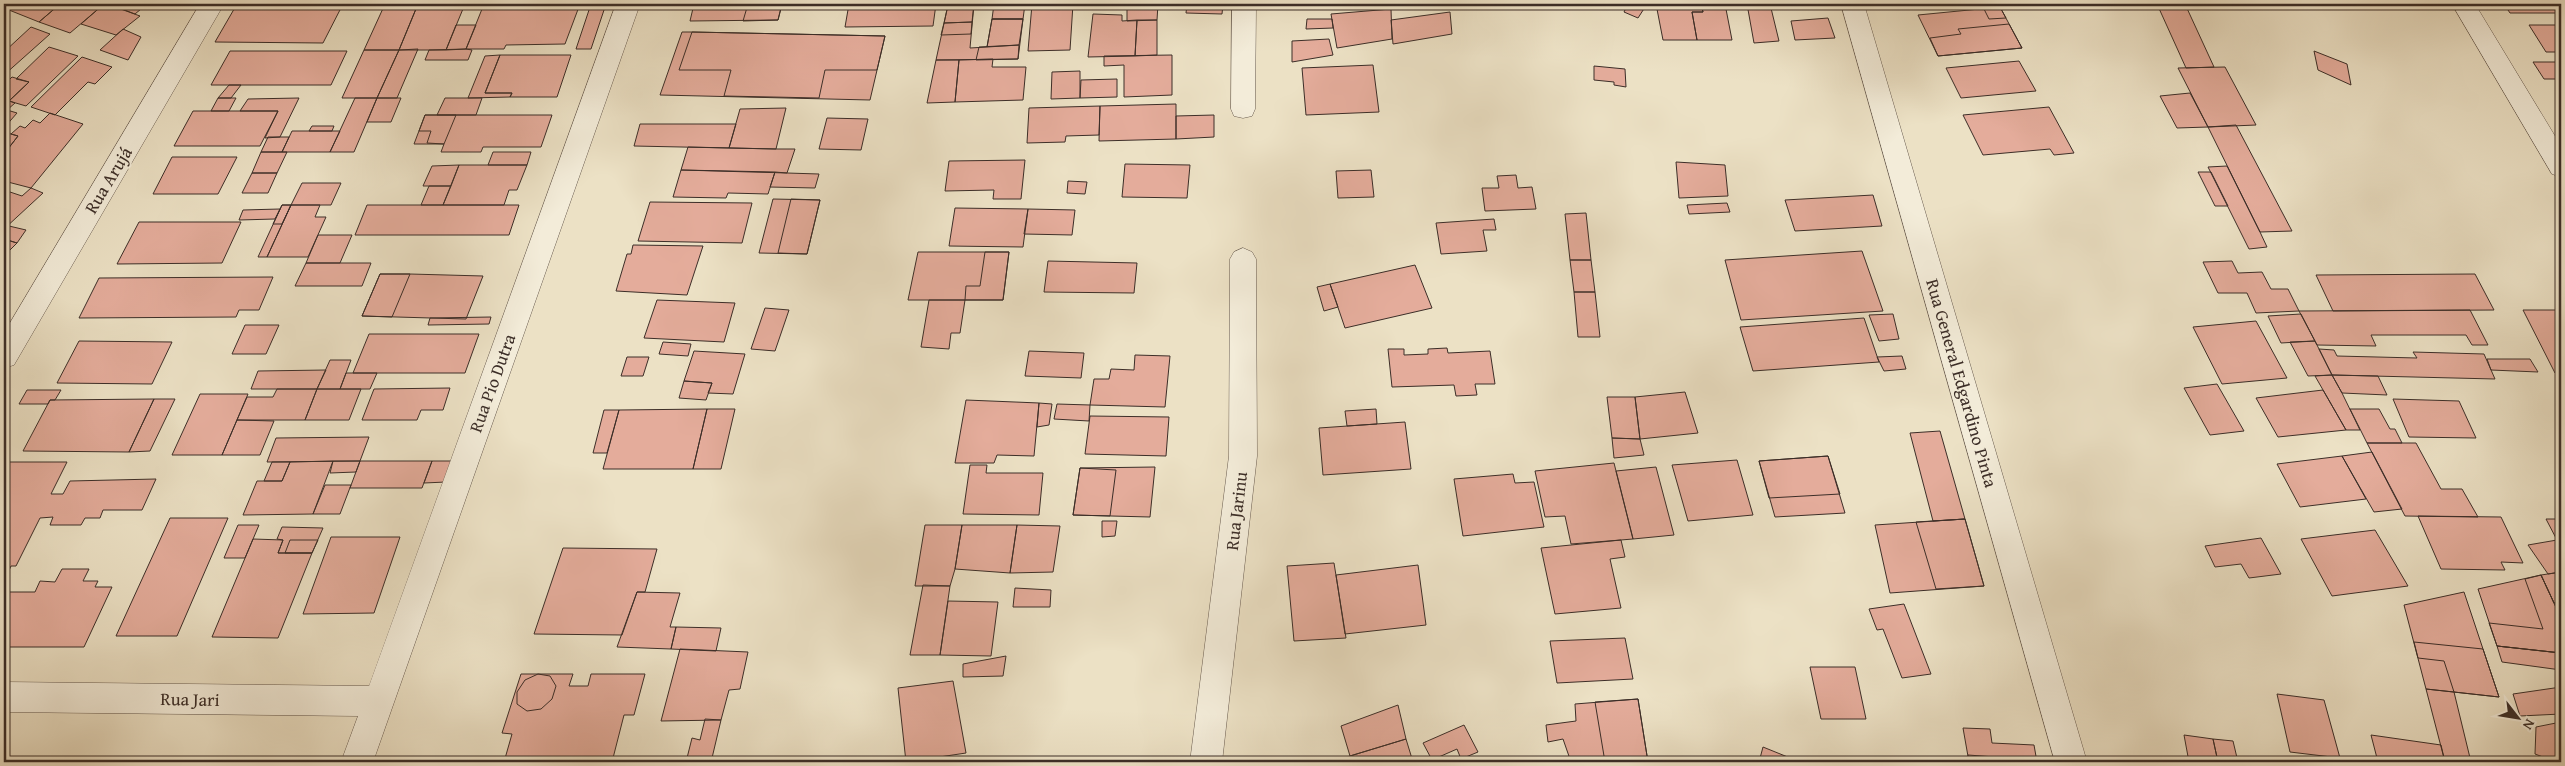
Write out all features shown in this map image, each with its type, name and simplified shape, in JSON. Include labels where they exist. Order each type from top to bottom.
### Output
[{"type":"street","name":"Rua Arujá","points":[[4,357],[212,4]]},
{"type":"street","name":"Rua Pio Dutra","points":[[357,762],[628,4]]},
{"type":"street","points":[[1243,109],[1244,4]]},
{"type":"street","name":"Rua General Edgardino Pinta","points":[[1852,4],[2071,762]]},
{"type":"street","points":[[2463,4],[2561,167]]},
{"type":"street","name":"Rua Jarinu","points":[[1206,762],[1243,456],[1244,259]]},
{"type":"street","name":"Rua Jari","points":[[4,696],[377,702]]},
{"type":"building","points":[[16,4],[60,4],[39,22],[9,10]]},
{"type":"building","points":[[60,4],[79,4],[97,10],[70,33],[39,22]]},
{"type":"building","points":[[104,4],[140,16],[116,35],[81,24]]},
{"type":"building","points":[[117,4],[147,4],[135,14],[114,6]]},
{"type":"building","points":[[237,4],[343,4],[323,43],[215,42]]},
{"type":"building","points":[[385,4],[418,4],[399,50],[364,50]]},
{"type":"building","points":[[418,4],[465,4],[446,50],[399,50]]},
{"type":"building","points":[[484,4],[580,4],[565,44],[506,45],[504,49],[466,49]]},
{"type":"building","points":[[591,4],[606,4],[591,49],[576,49]]},
{"type":"building","points":[[694,4],[782,4],[778,20],[690,21]]},
{"type":"building","points":[[748,4],[782,4],[778,20],[743,21]]},
{"type":"building","points":[[849,4],[936,4],[933,26],[845,27]]},
{"type":"building","points":[[974,4],[972,22],[944,23],[948,5]]},
{"type":"building","points":[[974,4],[970,48],[987,47],[992,19],[1023,19],[1018,59],[936,60],[948,5]]},
{"type":"building","points":[[994,4],[1025,4],[1023,19],[992,19]]},
{"type":"building","points":[[1032,4],[1073,4],[1070,50],[1028,51]]},
{"type":"building","points":[[1095,4],[1116,4],[1115,8],[1094,8]]},
{"type":"building","points":[[1127,4],[1158,4],[1157,20],[1127,21]]},
{"type":"building","points":[[1187,4],[1223,4],[1222,14],[1186,13]]},
{"type":"building","points":[[1343,4],[1376,4],[1344,7]]},
{"type":"building","points":[[1628,4],[1647,4],[1638,18],[1624,12]]},
{"type":"building","points":[[1656,4],[1701,4],[1703,12],[1692,12],[1697,40],[1663,40]]},
{"type":"building","points":[[1701,4],[1725,4],[1732,40],[1697,40],[1692,12],[1703,12]]},
{"type":"building","points":[[1747,4],[1770,4],[1779,41],[1754,43]]},
{"type":"building","points":[[2157,4],[2185,4],[2214,67],[2186,68]]},
{"type":"building","points":[[2504,4],[2561,4],[2561,13],[2510,13]]},
{"type":"building","points":[[2000,7],[2006,18],[1989,19],[1984,9]]},
{"type":"building","points":[[2000,7],[2022,48],[1938,56],[1918,15]]},
{"type":"building","points":[[1391,9],[1392,39],[1337,48],[1331,14]]},
{"type":"building","points":[[1450,12],[1452,34],[1393,44],[1391,20]]},
{"type":"building","points":[[1093,14],[1122,15],[1122,21],[1137,20],[1135,56],[1088,57]]},
{"type":"building","points":[[1828,18],[1835,38],[1795,40],[1791,21]]},
{"type":"building","points":[[992,19],[1023,19],[1019,45],[987,47]]},
{"type":"building","points":[[1307,19],[1332,19],[1333,28],[1306,29]]},
{"type":"building","points":[[1137,20],[1157,20],[1157,55],[1135,56]]},
{"type":"building","points":[[972,22],[971,34],[941,35],[944,23]]},
{"type":"building","points":[[2009,24],[2022,48],[1938,56],[1930,38],[1961,34],[1958,29]]},
{"type":"building","points":[[456,25],[476,25],[466,49],[446,50]]},
{"type":"building","points":[[2529,25],[2561,25],[2561,52],[2546,52]]},
{"type":"building","points":[[31,27],[50,34],[4,75],[4,52]]},
{"type":"building","points":[[123,29],[141,37],[128,60],[100,50]]},
{"type":"building","points":[[682,32],[885,36],[870,100],[660,95]]},
{"type":"building","points":[[692,32],[885,36],[877,70],[825,70],[819,98],[724,96],[731,70],[679,70]]},
{"type":"building","points":[[1329,39],[1333,55],[1292,62],[1292,41]]},
{"type":"building","points":[[1019,45],[1018,59],[976,60],[979,47]]},
{"type":"building","points":[[49,47],[78,56],[26,106],[9,101],[29,82],[16,79]]},
{"type":"building","points":[[418,49],[397,98],[377,98],[399,50]]},
{"type":"building","points":[[364,50],[399,50],[377,98],[342,98]]},
{"type":"building","points":[[429,50],[472,50],[468,60],[425,60]]},
{"type":"building","points":[[230,51],[347,51],[331,85],[211,85]]},
{"type":"building","points":[[2314,51],[2347,64],[2351,85],[2318,70]]},
{"type":"building","points":[[500,55],[485,93],[512,93],[510,97],[468,98],[485,56]]},
{"type":"building","points":[[500,55],[571,55],[557,97],[510,97],[512,93],[485,93]]},
{"type":"building","points":[[1172,55],[1172,95],[1124,97],[1124,65],[1104,66],[1104,56]]},
{"type":"building","points":[[82,57],[112,67],[95,84],[88,82],[55,115],[31,107]]},
{"type":"building","points":[[993,59],[992,67],[1026,67],[1023,100],[955,102],[959,60]]},
{"type":"building","points":[[936,60],[959,60],[955,102],[927,103]]},
{"type":"building","points":[[2019,61],[2036,91],[1961,98],[1946,68]]},
{"type":"building","points":[[2533,62],[2561,62],[2561,79],[2544,79]]},
{"type":"building","points":[[1373,65],[1379,112],[1306,115],[1302,68]]},
{"type":"building","points":[[1594,66],[1625,69],[1626,87],[1614,85],[1614,82],[1594,80]]},
{"type":"building","points":[[2225,67],[2256,125],[2208,127],[2178,68]]},
{"type":"building","points":[[1080,71],[1080,98],[1051,99],[1052,72]]},
{"type":"building","points":[[12,77],[29,82],[9,101],[4,99],[4,85]]},
{"type":"building","points":[[1117,79],[1117,97],[1080,98],[1081,80]]},
{"type":"building","points":[[229,85],[241,85],[231,98],[218,98]]},
{"type":"building","points":[[2190,93],[2208,127],[2177,128],[2160,96]]},
{"type":"building","points":[[218,98],[236,98],[229,111],[211,111]]},
{"type":"building","points":[[299,98],[280,137],[265,138],[278,111],[240,111],[248,99]]},
{"type":"building","points":[[355,98],[377,98],[354,152],[330,152]]},
{"type":"building","points":[[377,98],[401,98],[391,122],[367,122]]},
{"type":"building","points":[[445,98],[482,98],[476,115],[437,115]]},
{"type":"building","points":[[4,99],[15,103],[7,110],[17,113],[4,128]]},
{"type":"building","points":[[1176,104],[1176,139],[1099,141],[1100,106]]},
{"type":"building","points":[[1100,106],[1099,135],[1066,136],[1065,142],[1027,143],[1029,108]]},
{"type":"building","points":[[2049,107],[2074,153],[2054,155],[2050,149],[1983,155],[1963,115]]},
{"type":"building","points":[[786,108],[776,149],[729,148],[740,109]]},
{"type":"building","points":[[193,111],[278,111],[260,146],[174,146]]},
{"type":"building","points":[[50,113],[83,124],[31,188],[4,181],[4,154],[18,136],[11,134],[20,126],[25,128],[33,120],[40,123]]},
{"type":"building","points":[[425,115],[456,115],[444,144],[427,143],[431,131],[419,131]]},
{"type":"building","points":[[425,115],[552,115],[541,147],[483,147],[481,152],[441,152],[444,144],[414,144]]},
{"type":"building","points":[[1214,115],[1214,137],[1176,139],[1176,116]]},
{"type":"building","points":[[827,118],[868,119],[861,150],[819,149]]},
{"type":"building","points":[[640,124],[736,124],[729,148],[634,146]]},
{"type":"building","points":[[2236,125],[2292,231],[2260,232],[2208,127]]},
{"type":"building","points":[[312,126],[334,126],[332,131],[309,131]]},
{"type":"building","points":[[292,131],[340,131],[330,152],[282,152]]},
{"type":"building","points":[[4,132],[18,136],[4,154]]},
{"type":"building","points":[[268,137],[289,137],[282,152],[261,152]]},
{"type":"building","points":[[688,147],[795,149],[787,173],[681,170]]},
{"type":"building","points":[[261,152],[287,152],[277,173],[252,173]]},
{"type":"building","points":[[493,152],[531,152],[527,165],[488,165]]},
{"type":"building","points":[[172,157],[237,157],[218,194],[153,194]]},
{"type":"building","points":[[1025,160],[1021,199],[993,199],[994,190],[945,191],[949,161]]},
{"type":"building","points":[[1676,162],[1725,165],[1728,196],[1679,198]]},
{"type":"building","points":[[1125,164],[1190,165],[1187,198],[1122,197]]},
{"type":"building","points":[[459,165],[451,186],[423,186],[432,166]]},
{"type":"building","points":[[459,165],[527,165],[517,190],[509,190],[504,205],[443,205]]},
{"type":"building","points":[[2227,166],[2267,247],[2249,249],[2208,167]]},
{"type":"building","points":[[681,170],[775,172],[768,194],[728,193],[726,198],[673,197]]},
{"type":"building","points":[[1371,170],[1374,197],[1338,198],[1336,171]]},
{"type":"building","points":[[775,172],[819,174],[815,188],[770,187]]},
{"type":"building","points":[[2198,172],[2211,172],[2228,206],[2215,206]]},
{"type":"building","points":[[252,173],[277,173],[268,193],[242,193]]},
{"type":"building","points":[[1516,175],[1518,188],[1532,187],[1536,209],[1485,211],[1482,188],[1499,188],[1497,176]]},
{"type":"building","points":[[1068,181],[1087,182],[1085,194],[1067,193]]},
{"type":"building","points":[[302,183],[341,183],[331,205],[291,205]]},
{"type":"building","points":[[429,186],[451,186],[443,205],[421,205]]},
{"type":"building","points":[[31,188],[43,193],[4,229],[4,190],[22,196]]},
{"type":"building","points":[[1873,195],[1882,226],[1795,231],[1785,200]]},
{"type":"building","points":[[773,199],[820,200],[807,254],[759,253]]},
{"type":"building","points":[[791,199],[820,200],[807,254],[778,253]]},
{"type":"building","points":[[650,202],[752,203],[742,243],[638,241]]},
{"type":"building","points":[[1727,203],[1730,212],[1689,214],[1687,205]]},
{"type":"building","points":[[282,205],[291,205],[282,224],[273,224]]},
{"type":"building","points":[[282,205],[291,205],[267,257],[258,257]]},
{"type":"building","points":[[291,205],[320,205],[315,217],[326,217],[308,257],[267,257]]},
{"type":"building","points":[[367,205],[519,205],[509,235],[355,235]]},
{"type":"building","points":[[955,208],[1028,209],[1023,247],[949,246]]},
{"type":"building","points":[[280,209],[275,219],[239,220],[243,210]]},
{"type":"building","points":[[1028,209],[1075,210],[1072,235],[1024,234]]},
{"type":"building","points":[[1586,213],[1591,260],[1570,260],[1565,214]]},
{"type":"building","points":[[1494,219],[1496,230],[1483,230],[1487,251],[1441,254],[1436,223]]},
{"type":"building","points":[[139,222],[241,222],[222,263],[117,264]]},
{"type":"building","points":[[9,226],[26,230],[17,243],[4,239],[4,229]]},
{"type":"building","points":[[318,235],[352,235],[340,263],[306,263]]},
{"type":"building","points":[[4,239],[17,243],[4,256]]},
{"type":"building","points":[[633,245],[703,246],[687,295],[616,291],[627,254],[631,254]]},
{"type":"building","points":[[1862,251],[1883,311],[1741,320],[1725,260]]},
{"type":"building","points":[[918,252],[1009,252],[1003,300],[908,300]]},
{"type":"building","points":[[985,252],[1009,252],[1003,300],[965,300],[966,286],[980,286]]},
{"type":"building","points":[[1570,260],[1591,260],[1595,292],[1574,292]]},
{"type":"building","points":[[1048,261],[1137,263],[1134,293],[1044,292]]},
{"type":"building","points":[[2232,261],[2238,273],[2262,272],[2271,289],[2288,289],[2299,311],[2256,313],[2247,293],[2218,293],[2203,262]]},
{"type":"building","points":[[306,263],[371,263],[362,286],[295,286]]},
{"type":"building","points":[[1415,265],[1432,308],[1345,328],[1330,284]]},
{"type":"building","points":[[380,274],[410,274],[392,317],[362,316]]},
{"type":"building","points":[[380,274],[483,276],[466,319],[362,316]]},
{"type":"building","points":[[2475,274],[2494,310],[2333,311],[2316,275]]},
{"type":"building","points":[[273,277],[259,310],[239,310],[236,317],[79,318],[99,278]]},
{"type":"building","points":[[1330,284],[1338,307],[1324,311],[1317,287]]},
{"type":"building","points":[[1574,292],[1595,292],[1600,337],[1578,337]]},
{"type":"building","points":[[657,300],[735,303],[724,342],[644,338]]},
{"type":"building","points":[[929,300],[965,300],[960,333],[951,333],[949,349],[921,347]]},
{"type":"building","points":[[765,308],[789,310],[775,351],[751,349]]},
{"type":"building","points":[[2470,310],[2488,345],[2472,345],[2466,335],[2371,335],[2376,346],[2317,345],[2299,311]]},
{"type":"building","points":[[2523,310],[2561,310],[2561,373],[2555,373]]},
{"type":"building","points":[[1893,314],[1899,339],[1879,341],[1869,315]]},
{"type":"building","points":[[2301,314],[2315,341],[2281,343],[2268,316]]},
{"type":"building","points":[[491,317],[489,324],[428,325],[430,318]]},
{"type":"building","points":[[1864,318],[1879,362],[1753,371],[1740,327]]},
{"type":"building","points":[[2256,321],[2287,378],[2222,384],[2193,327]]},
{"type":"building","points":[[245,325],[279,325],[266,354],[232,354]]},
{"type":"building","points":[[369,334],[479,334],[465,373],[353,373]]},
{"type":"building","points":[[79,341],[172,342],[152,384],[57,383]]},
{"type":"building","points":[[2315,341],[2332,375],[2308,376],[2290,342]]},
{"type":"building","points":[[663,342],[691,344],[688,356],[659,354]]},
{"type":"building","points":[[1447,348],[1448,353],[1490,351],[1495,384],[1475,384],[1477,395],[1456,396],[1454,385],[1392,387],[1388,349],[1404,349],[1404,355],[1428,354],[1428,349]]},
{"type":"building","points":[[2319,349],[2334,350],[2337,356],[2417,358],[2413,352],[2484,354],[2495,379],[2332,375]]},
{"type":"building","points":[[694,351],[745,354],[733,394],[708,393],[712,383],[684,381]]},
{"type":"building","points":[[1029,351],[1084,353],[1081,378],[1025,376]]},
{"type":"building","points":[[1135,355],[1170,356],[1165,407],[1090,405],[1094,379],[1109,379],[1111,369],[1134,370]]},
{"type":"building","points":[[1902,356],[1906,369],[1884,371],[1877,357]]},
{"type":"building","points":[[627,357],[649,357],[643,376],[621,376]]},
{"type":"building","points":[[2487,359],[2530,359],[2538,372],[2491,370]]},
{"type":"building","points":[[330,360],[351,360],[340,389],[317,389]]},
{"type":"building","points":[[326,370],[317,389],[251,389],[258,371]]},
{"type":"building","points":[[346,373],[377,373],[370,389],[340,389]]},
{"type":"building","points":[[2332,375],[2378,376],[2387,395],[2342,393]]},
{"type":"building","points":[[2332,375],[2360,430],[2346,430],[2315,376]]},
{"type":"building","points":[[684,381],[712,383],[706,400],[679,398]]},
{"type":"building","points":[[2217,384],[2244,431],[2210,435],[2184,388]]},
{"type":"building","points":[[450,388],[443,410],[421,410],[417,420],[362,420],[374,389]]},
{"type":"building","points":[[277,389],[317,389],[305,420],[237,420],[247,397],[273,397]]},
{"type":"building","points":[[317,389],[361,389],[349,420],[305,420]]},
{"type":"building","points":[[27,390],[61,390],[55,400],[50,400],[48,404],[19,404]]},
{"type":"building","points":[[2323,390],[2346,430],[2278,437],[2256,398]]},
{"type":"building","points":[[1685,392],[1698,433],[1640,439],[1635,397]]},
{"type":"building","points":[[200,394],[248,394],[222,455],[172,455]]},
{"type":"building","points":[[1607,397],[1635,397],[1640,439],[1612,438]]},
{"type":"building","points":[[154,399],[175,399],[150,451],[129,452]]},
{"type":"building","points":[[154,399],[129,452],[23,451],[50,400]]},
{"type":"building","points":[[2393,399],[2459,401],[2476,438],[2409,437]]},
{"type":"building","points":[[966,400],[1039,403],[1034,456],[997,455],[994,463],[955,463]]},
{"type":"building","points":[[1039,403],[1052,404],[1049,425],[1037,427]]},
{"type":"building","points":[[1057,404],[1090,405],[1089,421],[1054,419]]},
{"type":"building","points":[[707,409],[735,409],[721,469],[693,469]]},
{"type":"building","points":[[707,409],[693,469],[603,469],[619,410]]},
{"type":"building","points":[[1376,409],[1377,424],[1347,426],[1345,411]]},
{"type":"building","points":[[2350,409],[2379,409],[2390,429],[2395,429],[2402,443],[2367,443]]},
{"type":"building","points":[[604,410],[619,410],[607,453],[593,453]]},
{"type":"building","points":[[1090,416],[1169,417],[1166,456],[1085,454]]},
{"type":"building","points":[[237,420],[274,421],[260,455],[222,455]]},
{"type":"building","points":[[1405,422],[1411,469],[1323,475],[1319,428]]},
{"type":"building","points":[[1940,431],[1965,519],[1933,521],[1910,433]]},
{"type":"building","points":[[369,437],[360,461],[267,462],[276,438]]},
{"type":"building","points":[[1612,438],[1640,439],[1644,455],[1614,458]]},
{"type":"building","points":[[2367,443],[2416,443],[2441,489],[2462,489],[2478,517],[2405,516]]},
{"type":"building","points":[[2372,452],[2402,509],[2374,512],[2342,456]]},
{"type":"building","points":[[1828,456],[1840,494],[1769,498],[1759,461]]},
{"type":"building","points":[[1828,456],[1845,513],[1775,517],[1759,461]]},
{"type":"building","points":[[2342,456],[2366,499],[2300,507],[2277,464]]},
{"type":"building","points":[[1737,460],[1753,515],[1688,521],[1672,465]]},
{"type":"building","points":[[333,461],[360,461],[356,472],[330,473]]},
{"type":"building","points":[[333,461],[313,514],[243,515],[257,481],[282,481],[290,462]]},
{"type":"building","points":[[360,461],[432,461],[422,488],[350,488]]},
{"type":"building","points":[[432,461],[453,461],[446,482],[424,483]]},
{"type":"building","points":[[4,462],[67,462],[51,494],[63,494],[70,481],[156,479],[142,510],[103,510],[100,518],[85,518],[81,525],[50,525],[53,517],[40,518],[16,566],[11,566],[4,581]]},
{"type":"building","points":[[272,462],[290,462],[282,481],[264,481]]},
{"type":"building","points":[[1614,463],[1633,539],[1571,544],[1565,516],[1545,517],[1535,471]]},
{"type":"building","points":[[970,465],[987,465],[986,473],[1043,473],[1039,515],[963,514]]},
{"type":"building","points":[[1155,467],[1150,517],[1073,515],[1080,468]]},
{"type":"building","points":[[1656,467],[1674,535],[1633,539],[1616,471]]},
{"type":"building","points":[[1080,468],[1116,470],[1110,516],[1073,515]]},
{"type":"building","points":[[1513,474],[1515,483],[1534,482],[1544,527],[1463,536],[1454,479]]},
{"type":"building","points":[[325,485],[351,485],[340,514],[313,514]]},
{"type":"building","points":[[2418,516],[2501,517],[2523,563],[2501,562],[2505,570],[2441,569]]},
{"type":"building","points":[[170,518],[228,518],[177,636],[116,636]]},
{"type":"building","points":[[1965,519],[1984,586],[1890,593],[1875,525]]},
{"type":"building","points":[[1965,519],[1984,586],[1936,589],[1916,522]]},
{"type":"building","points":[[2546,519],[2561,519],[2561,572],[2548,574],[2528,545],[2557,540]]},
{"type":"building","points":[[1102,521],[1117,521],[1115,536],[1102,537]]},
{"type":"building","points":[[238,525],[259,525],[245,558],[224,558]]},
{"type":"building","points":[[925,525],[962,525],[955,569],[950,586],[915,586]]},
{"type":"building","points":[[962,525],[1017,525],[1010,573],[955,569]]},
{"type":"building","points":[[1017,525],[1060,526],[1053,572],[1010,573]]},
{"type":"building","points":[[282,527],[323,528],[312,553],[278,553],[283,540],[277,539]]},
{"type":"building","points":[[2375,530],[2408,586],[2332,596],[2301,539]]},
{"type":"building","points":[[331,537],[400,537],[374,613],[303,614]]},
{"type":"building","points":[[2261,538],[2281,574],[2249,578],[2241,564],[2215,567],[2205,546]]},
{"type":"building","points":[[253,539],[283,540],[278,553],[312,553],[278,638],[212,637]]},
{"type":"building","points":[[290,540],[318,540],[312,553],[285,553]]},
{"type":"building","points":[[1621,540],[1625,557],[1610,559],[1621,608],[1555,614],[1541,548]]},
{"type":"building","points":[[563,548],[657,549],[645,592],[637,592],[622,635],[534,634]]},
{"type":"building","points":[[1334,563],[1346,638],[1294,641],[1287,566]]},
{"type":"building","points":[[1418,565],[1426,625],[1345,634],[1336,575]]},
{"type":"building","points":[[62,569],[89,569],[83,581],[98,581],[95,587],[112,587],[84,647],[4,647],[4,592],[35,592],[40,581],[55,582]]},
{"type":"building","points":[[2561,572],[2561,601],[2554,603],[2541,575]]},
{"type":"building","points":[[2541,575],[2561,618],[2561,653],[2497,646],[2489,623],[2543,629],[2525,579]]},
{"type":"building","points":[[2541,575],[2561,618],[2561,653],[2497,646],[2478,589]]},
{"type":"building","points":[[923,585],[950,586],[940,655],[910,655]]},
{"type":"building","points":[[1015,588],[1051,590],[1050,607],[1013,607]]},
{"type":"building","points":[[637,592],[680,593],[670,627],[676,627],[671,649],[617,647]]},
{"type":"building","points":[[2464,592],[2499,697],[2426,689],[2404,605]]},
{"type":"building","points":[[948,601],[998,602],[991,656],[940,655]]},
{"type":"building","points":[[1904,604],[1931,674],[1902,678],[1883,629],[1877,630],[1869,609]]},
{"type":"building","points":[[676,627],[721,628],[716,651],[671,649]]},
{"type":"building","points":[[1625,638],[1633,679],[1557,683],[1550,641]]},
{"type":"building","points":[[2414,642],[2483,649],[2499,697],[2454,692],[2444,661],[2418,658]]},
{"type":"building","points":[[2497,646],[2561,653],[2561,670],[2502,662]]},
{"type":"building","points":[[680,649],[748,652],[740,689],[729,690],[721,720],[661,721]]},
{"type":"building","points":[[1006,656],[1003,676],[963,677],[963,664]]},
{"type":"building","points":[[1810,667],[1855,667],[1866,719],[1821,719]]},
{"type":"building","points":[[521,674],[573,674],[569,686],[588,686],[591,674],[645,674],[634,715],[624,715],[612,762],[504,762],[512,734],[502,733]]},
{"type":"building","points":[[538,674],[550,676],[556,686],[552,699],[541,709],[527,711],[517,704],[517,692],[525,680]]},
{"type":"building","points":[[953,681],[966,753],[906,762],[898,688]]},
{"type":"building","points":[[2561,687],[2561,714],[2520,716],[2513,694]]},
{"type":"building","points":[[2426,689],[2454,692],[2471,762],[2445,762]]},
{"type":"building","points":[[2277,694],[2324,700],[2340,758],[2290,752]]},
{"type":"building","points":[[1638,699],[1648,762],[1605,762],[1595,702]]},
{"type":"building","points":[[1638,699],[1648,762],[1571,762],[1563,739],[1548,742],[1546,725],[1576,721],[1575,704]]},
{"type":"building","points":[[1398,705],[1406,739],[1350,756],[1341,726]]},
{"type":"building","points":[[705,719],[721,720],[712,758],[687,758],[692,738],[700,740]]},
{"type":"building","points":[[2561,722],[2561,762],[2551,762],[2551,760],[2535,754],[2536,727]]},
{"type":"building","points":[[1464,725],[1478,752],[1461,759],[1457,749],[1432,760],[1423,743]]},
{"type":"building","points":[[1963,728],[1990,729],[1992,743],[2034,745],[2037,762],[1969,762]]},
{"type":"building","points":[[2184,735],[2213,739],[2218,762],[2189,762]]},
{"type":"building","points":[[2371,735],[2441,745],[2445,762],[2378,762]]},
{"type":"building","points":[[1406,739],[1413,762],[1351,762],[1350,756]]},
{"type":"building","points":[[2213,739],[2233,741],[2238,762],[2218,762]]},
{"type":"building","points":[[1763,747],[1800,762],[1759,762]]},
{"type":"building","points":[[1968,755],[1995,757],[1996,762],[1969,762]]},
{"type":"building","points":[[1350,756],[1351,762],[1330,762]]},
{"type":"building","points":[[1570,757],[1571,762],[1549,762]]}]
